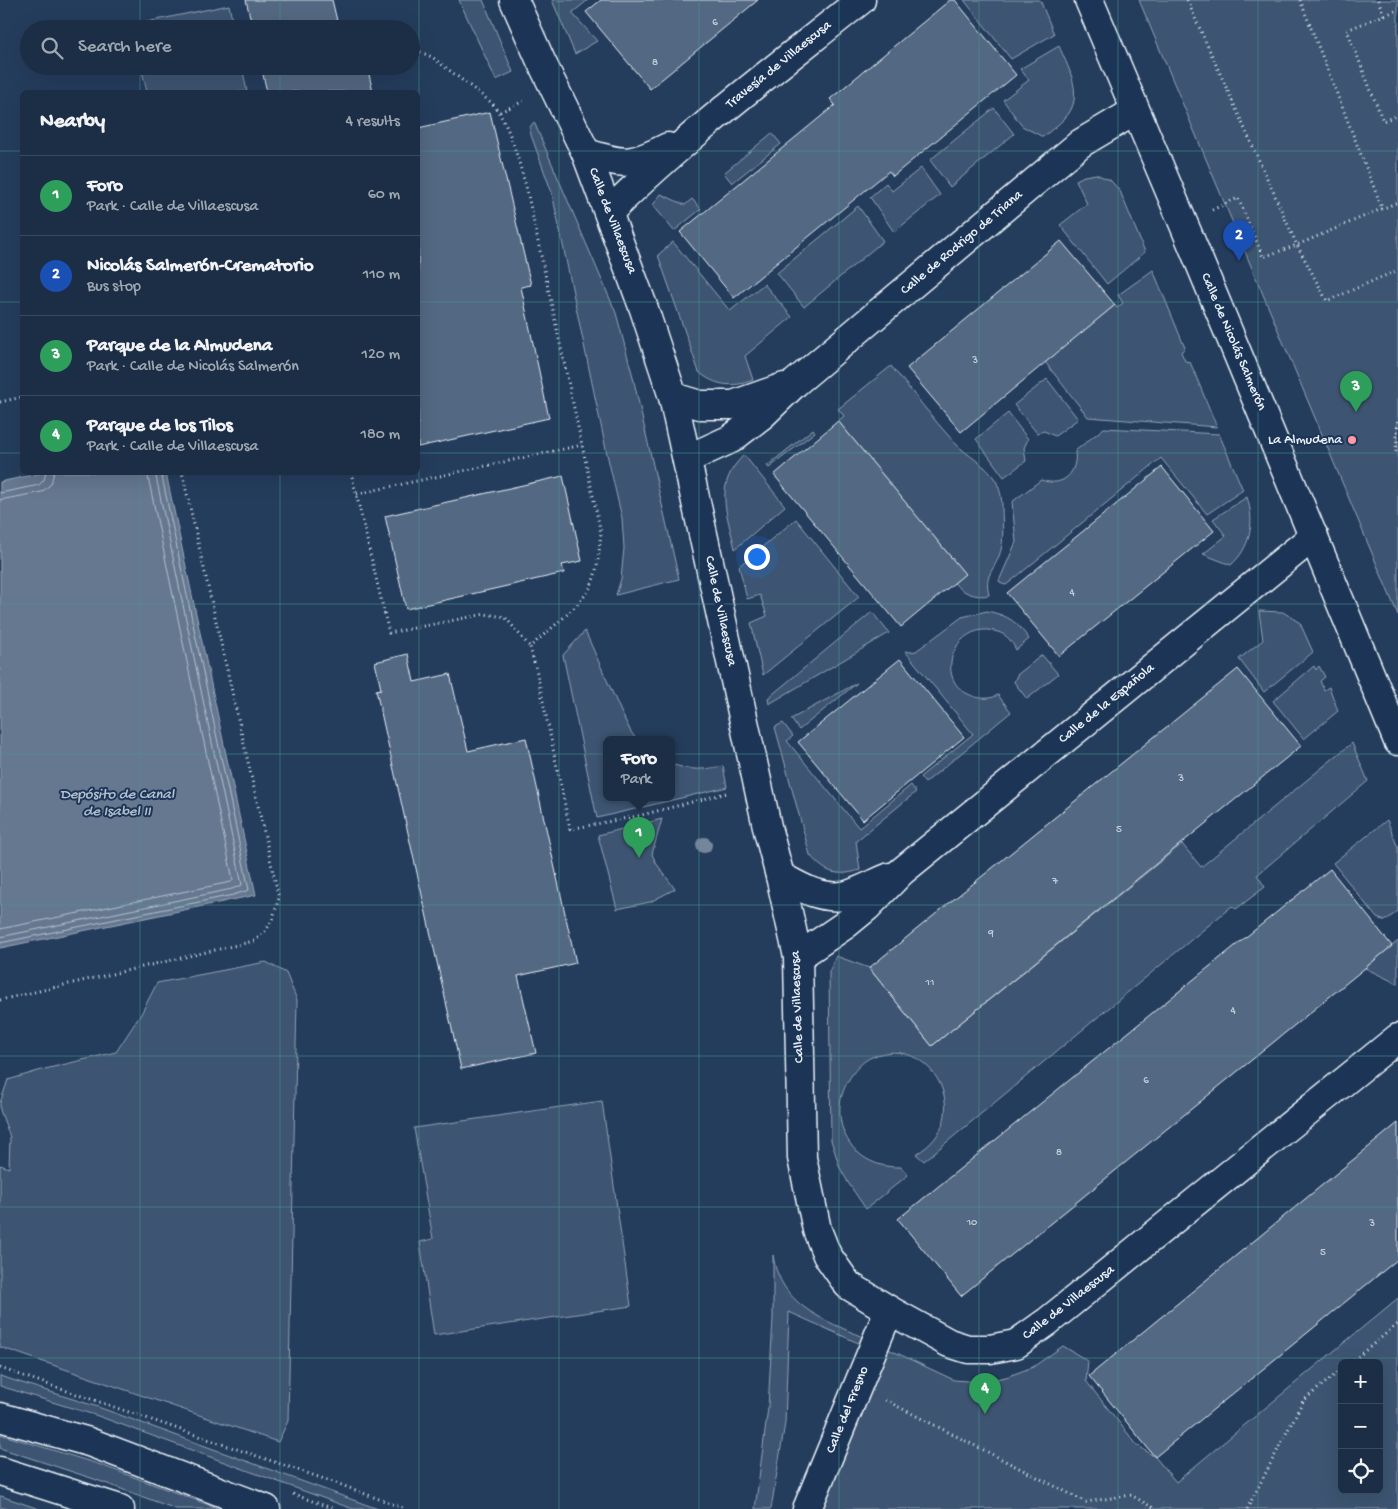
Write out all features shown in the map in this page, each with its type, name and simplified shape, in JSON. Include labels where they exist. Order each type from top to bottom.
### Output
[{"type":"street","name":"Calle de Villaescusa","points":[[514,0],[541,61],[586,153],[644,309],[673,397],[768,831],[798,957],[802,1158],[816,1230],[827,1255],[848,1285],[950,1343],[968,1349],[990,1349],[1016,1344],[1048,1322],[1398,1038]]},
{"type":"street","name":"Travesía de Villaescusa","points":[[609,212],[698,131],[861,0]]},
{"type":"street","name":"Calle de Nicolás Salmerón","points":[[1088,0],[1314,536],[1398,741]]},
{"type":"street","name":"Calle de Rodrigo de Triana","points":[[687,459],[732,439],[762,415],[795,383],[1081,143],[1135,111]]},
{"type":"street","name":"Travesía de Villaescusa","points":[[586,153],[612,161],[629,162],[644,159],[698,131]]},
{"type":"street","name":"Calle de Rodrigo de Triana","points":[[673,397],[700,404],[733,405],[795,383]]},
{"type":"street","name":"Calle de la Española","points":[[798,957],[845,925],[867,907],[901,872],[1314,536]]},
{"type":"street","name":"Calle de la Española","points":[[780,876],[805,890],[825,896],[844,896],[901,872]]},
{"type":"street","name":"Calle del Fresno","points":[[807,1509],[889,1310]]},
{"type":"street","points":[[0,1417],[89,1442],[266,1509]]},
{"type":"street","points":[[0,1471],[120,1509]]},
{"type":"path","points":[[1187,0],[1297,245],[1327,301],[1398,270]]},
{"type":"path","points":[[1300,0],[1382,208]]},
{"type":"path","points":[[1378,0],[1384,15]]},
{"type":"path","points":[[1398,10],[1347,30],[1383,121],[1398,115]]},
{"type":"path","points":[[420,52],[432,57],[492,103],[505,121],[526,186],[601,533],[596,569],[590,588],[576,605],[530,647]]},
{"type":"path","points":[[1219,206],[1238,198],[1264,258],[1398,202]]},
{"type":"path","points":[[0,402],[20,397]]},
{"type":"path","points":[[1398,421],[1396,452],[1398,456]]},
{"type":"path","points":[[357,494],[582,445]]},
{"type":"path","points":[[0,1000],[254,941],[264,934],[273,919],[279,898],[183,475]]},
{"type":"path","points":[[352,475],[389,633],[484,614],[505,617],[530,647],[538,673],[570,829],[694,802]]},
{"type":"path","points":[[1355,1359],[1398,1324]]},
{"type":"path","points":[[0,1368],[336,1483],[406,1509]]},
{"type":"path","points":[[1247,1509],[1303,1401],[1338,1372]]},
{"type":"path","points":[[858,1387],[1086,1502],[1131,1494],[1148,1507],[1155,1509]]},
{"type":"path","points":[[1084,1509],[1086,1502]]},
{"type":"shaded area","points":[[459,0],[483,0],[513,72],[496,80]]},
{"type":"shaded area","points":[[552,0],[588,0],[572,13],[597,41],[575,54]]},
{"type":"shaded area","points":[[964,0],[1040,0],[1054,34],[1011,59]]},
{"type":"shaded area","points":[[1139,0],[1398,0],[1398,615]]},
{"type":"shaded area","points":[[229,5],[232,20],[156,20]]},
{"type":"shaded area","points":[[1059,46],[1072,79],[1074,88],[1073,105],[1067,116],[1043,137],[1022,126],[1003,100],[1029,80],[1020,69]]},
{"type":"shaded area","points":[[143,75],[244,75],[247,90],[147,90]]},
{"type":"shaded area","points":[[994,108],[1014,134],[950,187],[930,160]]},
{"type":"shaded area","points":[[534,122],[616,313],[632,373],[679,579],[616,595],[621,579],[624,548],[622,518],[552,193],[531,135],[530,127]]},
{"type":"shaded area","points":[[772,133],[781,144],[732,183],[724,173]]},
{"type":"shaded area","points":[[921,168],[940,195],[894,232],[870,197],[886,183],[892,191]]},
{"type":"shaded area","points":[[1096,174],[1110,180],[1120,191],[1145,252],[1107,284],[1060,225],[1087,204],[1076,180],[1084,176]]},
{"type":"shaded area","points":[[661,194],[685,205],[692,199],[701,209],[674,231],[653,205]]},
{"type":"shaded area","points":[[858,206],[883,241],[804,307],[777,273]]},
{"type":"shaded area","points":[[673,242],[730,311],[764,284],[792,317],[745,356],[753,380],[746,383],[724,384],[711,380],[699,372],[658,255]]},
{"type":"shaded area","points":[[1153,270],[1185,348],[1181,352],[1185,361],[1190,362],[1217,427],[1088,417],[1045,362],[1115,305],[1117,308],[1123,303],[1118,295]]},
{"type":"shaded area","points":[[891,366],[954,442],[992,475],[1000,490],[1003,538],[999,556],[988,578],[989,595],[979,596],[970,594],[961,590],[954,583],[964,574],[838,421],[844,416],[838,409]]},
{"type":"shaded area","points":[[1047,379],[1078,419],[1055,436],[1044,431],[1037,433],[1014,405]]},
{"type":"shaded area","points":[[1008,413],[1028,439],[1024,448],[1026,461],[1004,477],[976,439]]},
{"type":"shaded area","points":[[1104,428],[1219,434],[1243,490],[1207,514],[1161,458],[1010,582],[1006,585],[1002,584],[999,581],[1016,542],[1012,502],[1041,480],[1056,482],[1067,477],[1074,466],[1075,451]]},
{"type":"shaded area","points":[[813,429],[815,432],[769,468],[767,466]]},
{"type":"shaded area","points":[[744,455],[785,506],[735,549],[726,511],[725,488],[734,466]]},
{"type":"shaded area","points":[[1247,497],[1251,516],[1250,534],[1238,558],[1231,565],[1203,554],[1226,536],[1213,519]]},
{"type":"shaded area","points":[[796,519],[859,597],[763,675],[751,623],[767,616],[760,595],[747,599],[739,566]]},
{"type":"shaded area","points":[[987,611],[1011,620],[1029,639],[1016,650],[1009,639],[998,632],[983,630],[971,633],[961,641],[954,651],[951,663],[952,675],[957,686],[968,694],[980,698],[998,695],[1011,712],[925,783],[920,777],[973,734],[905,651],[916,651],[962,617]]},
{"type":"shaded area","points":[[1259,611],[1283,612],[1300,623],[1313,652],[1264,692],[1239,659],[1263,640]]},
{"type":"shaded area","points":[[872,612],[889,633],[769,704],[768,698]]},
{"type":"shaded area","points":[[585,631],[634,736],[603,736],[603,801],[668,801],[597,818],[563,655]]},
{"type":"shaded area","points":[[1042,655],[1058,674],[1027,699],[1014,682],[1017,675]]},
{"type":"shaded area","points":[[1314,666],[1316,670],[1319,666],[1325,677],[1320,681],[1324,690],[1329,687],[1338,711],[1304,739],[1273,701]]},
{"type":"shaded area","points":[[857,683],[799,730],[791,719]]},
{"type":"shaded area","points":[[783,723],[793,736],[787,741],[859,828],[911,785],[916,792],[856,841],[860,870],[845,873],[832,872],[826,870],[810,855],[775,727]]},
{"type":"shaded area","points":[[1352,743],[1368,781],[1257,875],[1265,887],[1236,909],[1232,906],[924,1161],[916,1154],[935,1139],[944,1120],[945,1101],[939,1083],[928,1067],[912,1056],[893,1052],[872,1057],[861,1064],[848,1081],[842,1094],[840,1108],[844,1134],[860,1155],[872,1162],[886,1166],[901,1167],[908,1175],[866,1209],[840,1168],[831,1140],[829,972],[836,956],[869,968],[932,1046],[1182,844],[1201,867]]},
{"type":"shaded area","points":[[675,765],[697,769],[723,766],[727,787],[675,799]]},
{"type":"shaded area","points":[[662,819],[652,854],[656,863],[675,889],[650,902],[617,909],[598,835]]},
{"type":"shaded area","points":[[1387,820],[1398,848],[1398,911],[1385,921],[1377,918],[1333,863]]},
{"type":"shaded area","points":[[1398,941],[1398,984],[1365,968]]},
{"type":"shaded area","points":[[266,962],[286,973],[297,1000],[288,1421],[278,1442],[0,1347],[0,1165],[9,1168],[10,1137],[0,1110],[0,1103],[8,1080],[116,1052],[141,1014],[157,983]]},
{"type":"shaded area","points":[[602,1101],[631,1306],[434,1335],[420,1242],[433,1239],[414,1128]]},
{"type":"shaded area","points":[[773,1255],[775,1267],[784,1287],[793,1298],[815,1315],[867,1339],[865,1346],[789,1312],[785,1423],[771,1509],[755,1509],[768,1408],[773,1318]]},
{"type":"shaded area","points":[[1398,1298],[1398,1509],[817,1509],[886,1348],[954,1380],[980,1382],[1006,1377],[1033,1367],[1063,1346],[1088,1361],[1086,1381],[1137,1445],[1155,1457],[1176,1482]]},
{"type":"shaded area","points":[[0,1376],[98,1407],[378,1509],[353,1509],[98,1416],[0,1386]]},
{"type":"shaded area","points":[[0,1434],[98,1464],[220,1509],[176,1509],[0,1448]]},
{"type":"shaded area","points":[[0,1496],[39,1509],[8,1509],[0,1507]]},
{"type":"water","name":"Depósito de Canal de Isabel II","points":[[32,475],[166,475],[256,895],[0,948],[0,482]]},
{"type":"building","points":[[246,0],[332,0],[337,20],[251,20]]},
{"type":"building","points":[[601,0],[758,0],[650,89],[586,12]]},
{"type":"building","points":[[950,0],[955,0],[1016,75],[893,176],[889,171],[734,298],[680,232],[835,105],[830,99]]},
{"type":"building","points":[[263,75],[369,75],[373,90],[267,90]]},
{"type":"building","points":[[490,112],[531,285],[521,287],[549,418],[420,447],[420,128]]},
{"type":"building","points":[[1061,241],[1115,305],[961,432],[907,368]]},
{"type":"building","points":[[838,421],[965,574],[901,627],[774,475]]},
{"type":"building","points":[[1162,467],[1214,531],[1059,656],[1007,593]]},
{"type":"building","points":[[563,476],[582,561],[562,565],[564,573],[406,609],[385,516]]},
{"type":"building","points":[[408,654],[414,682],[450,674],[468,751],[526,738],[576,963],[518,976],[536,1053],[461,1069],[376,690],[381,689],[375,662]]},
{"type":"building","points":[[900,659],[964,737],[863,820],[798,742]]},
{"type":"building","points":[[1238,669],[1301,746],[932,1046],[869,968]]},
{"type":"building","points":[[1330,869],[1392,946],[961,1296],[898,1219]]},
{"type":"building","points":[[1398,1123],[1398,1259],[1155,1457],[1089,1376]]},
{"type":"place","name":"Nicolás Salmerón-Crematorio","points":[[1239,261]]},
{"type":"place","name":"Parque de la Almudena","points":[[1356,412]]},
{"type":"place","name":"La Almudena","points":[[1352,440]]},
{"type":"place","name":"Foro","points":[[639,858]]},
{"type":"place","name":"Parque de los Tilos","points":[[985,1414]]}]
